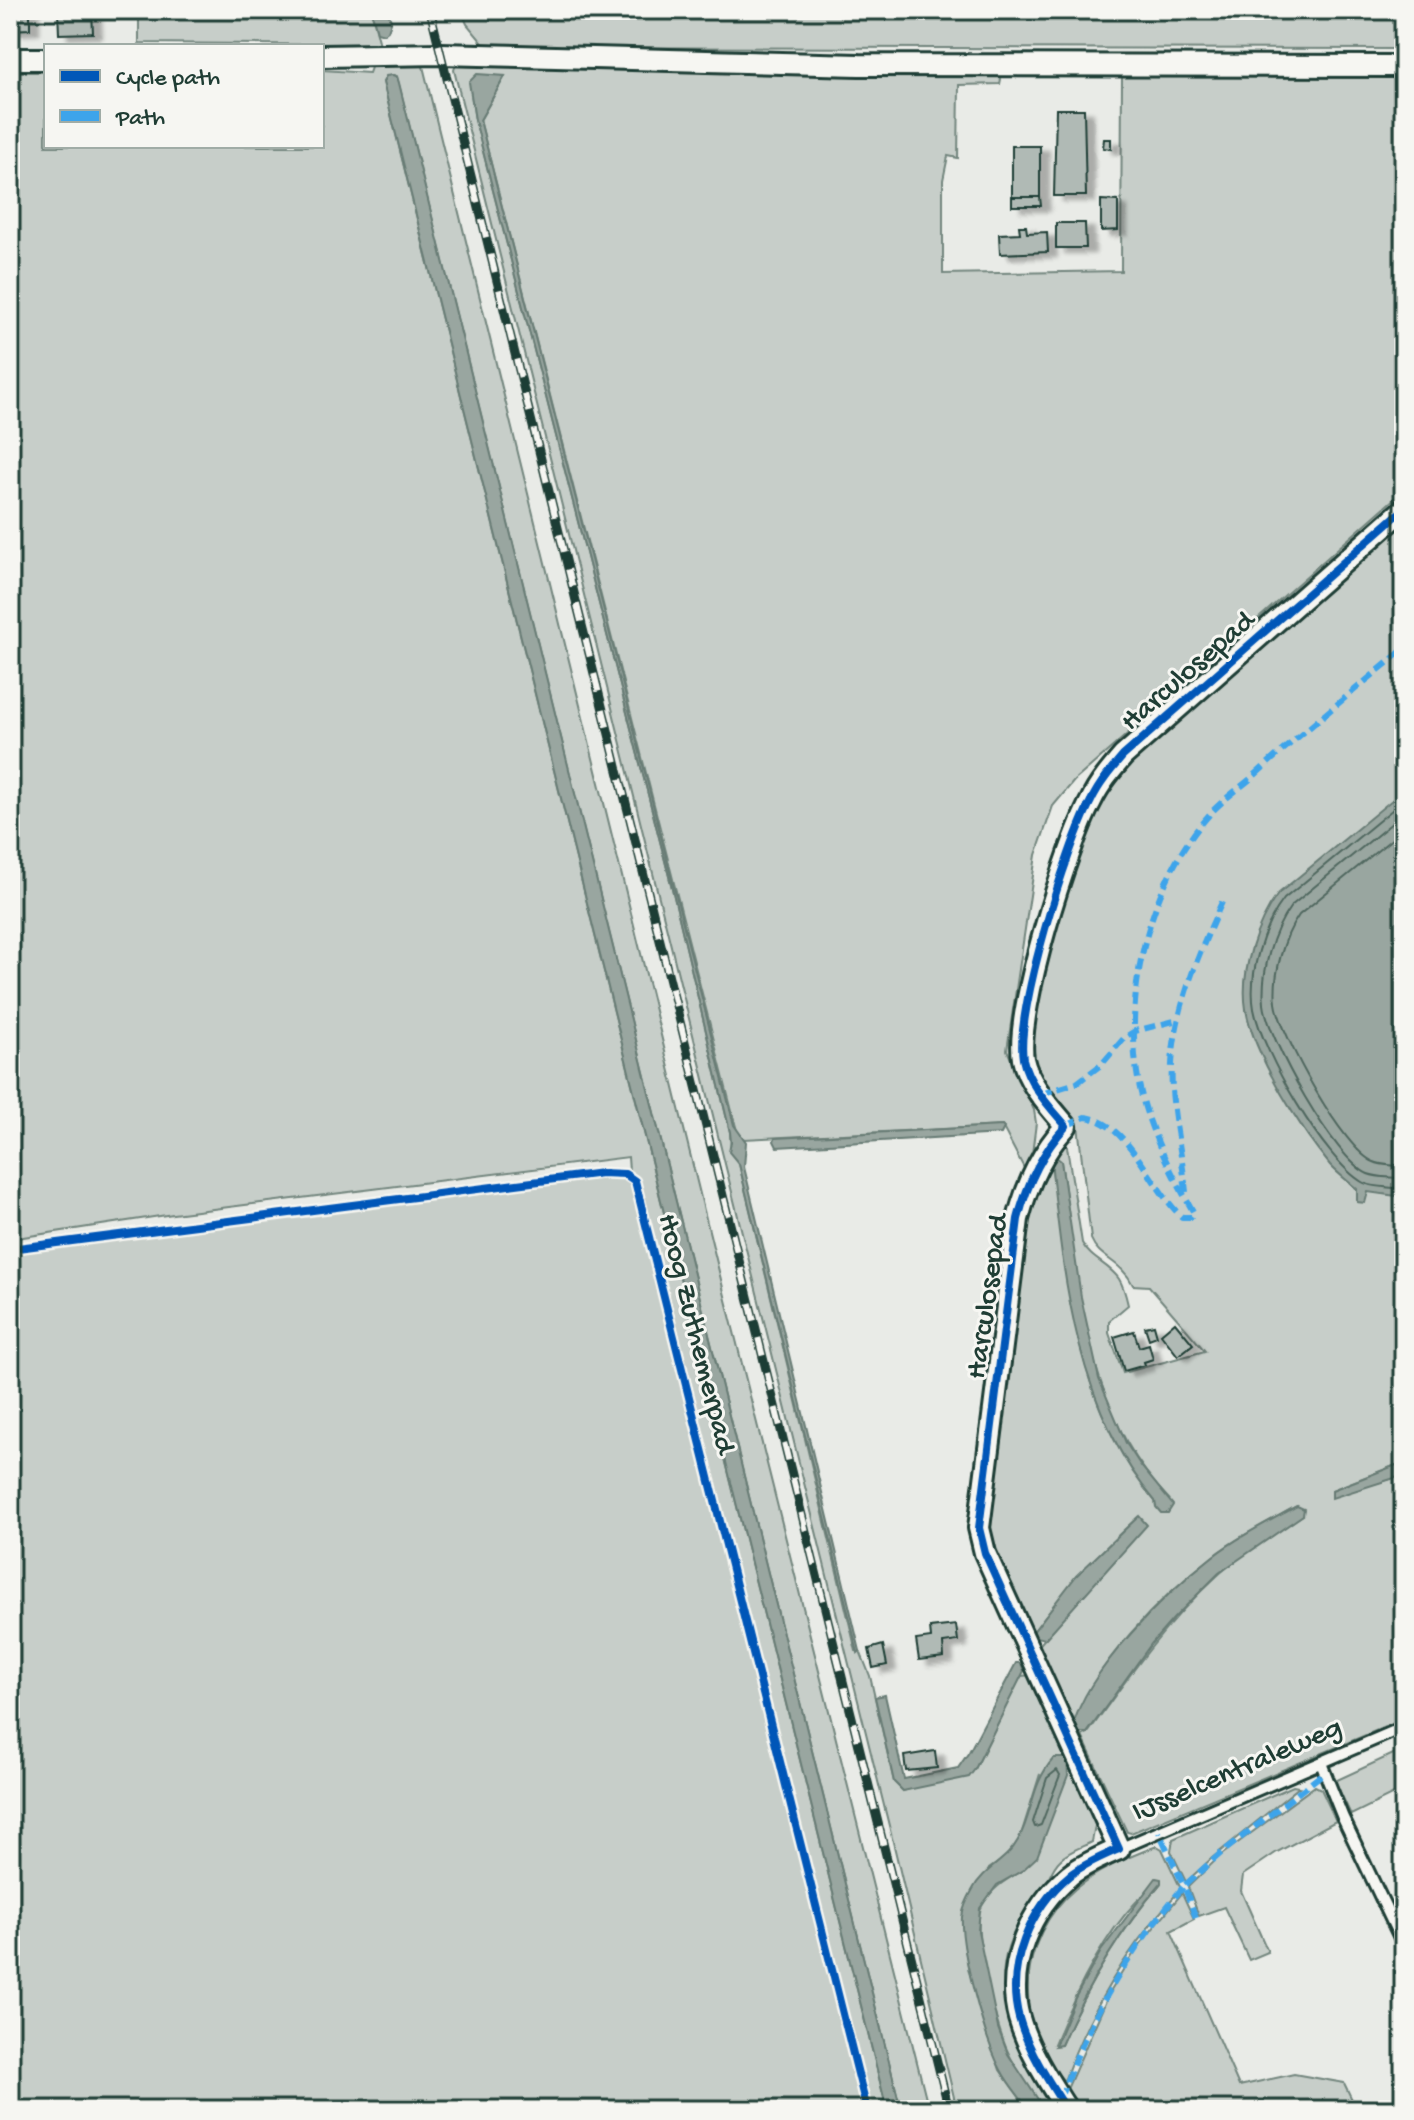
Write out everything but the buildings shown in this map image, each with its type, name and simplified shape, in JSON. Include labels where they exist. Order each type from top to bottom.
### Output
[{"type":"street","points":[[324,56],[441,54],[859,65],[1404,66]]},
{"type":"street","points":[[10,59],[44,59]]},
{"type":"street","name":"Harculosepad","points":[[1119,1849],[985,1553],[979,1528],[1018,1219],[1027,1190],[1049,1145],[1066,1126],[1036,1088],[1024,1061],[1023,1041],[1030,997],[1069,856],[1086,811],[1108,773],[1123,756],[1404,509]]},
{"type":"street","name":"IJsselcentraleweg","points":[[1067,2110],[1036,2058],[1019,2018],[1016,1989],[1018,1957],[1031,1925],[1049,1897],[1071,1874],[1119,1849]]},
{"type":"lane","name":"IJsselcentraleweg","points":[[1119,1849],[1404,1727]]},
{"type":"lane","points":[[1321,1763],[1343,1818],[1404,1946]]},
{"type":"shaded area","points":[[139,10],[371,10],[380,45],[324,44],[139,43]]},
{"type":"shaded area","points":[[461,10],[1404,10],[1404,49],[486,47],[467,24]]},
{"type":"shaded area","points":[[373,62],[422,62],[726,1300],[929,2110],[901,2110],[397,76],[393,75],[383,82],[887,2110],[871,2110],[668,1291],[638,1180],[629,1171],[628,1157],[173,1214],[10,1239],[10,72],[44,72],[44,148],[324,148],[324,70],[369,73]]},
{"type":"shaded area","points":[[457,62],[995,73],[1001,79],[1000,84],[959,85],[958,158],[948,156],[943,180],[943,274],[1121,271],[1122,76],[1404,76],[1404,490],[1074,781],[1053,806],[1036,855],[1007,1050],[1034,1110],[1036,1123],[1032,1154],[1025,1170],[1002,1126],[744,1139],[737,1131],[480,120],[504,78],[470,87],[475,120],[671,884],[730,1132],[731,1153],[739,1164],[856,1651],[860,1651],[870,1676],[894,1782],[903,1791],[975,1769],[1021,1676],[1032,1675],[1097,1815],[1092,1842],[1067,1854],[1057,1863],[1020,1920],[1008,1948],[1003,1975],[1005,2001],[1013,2027],[1055,2110],[1045,2110],[1008,2052],[991,2001],[979,1935],[982,1906],[990,1894],[1023,1870],[1040,1774],[1020,1838],[1009,1855],[989,1869],[964,1943],[969,1971],[1000,2070],[1029,2110],[957,2110],[454,70]]},
{"type":"shaded area","points":[[1404,516],[1404,1462],[1332,1490],[1370,1485],[1404,1475],[1404,1719],[1131,1833],[1127,1832],[1082,1736],[1088,1733],[1148,1651],[1198,1594],[1236,1560],[1303,1515],[1297,1506],[1253,1530],[1212,1557],[1171,1592],[1112,1656],[1096,1679],[1073,1727],[1034,1651],[1146,1524],[1138,1517],[1124,1530],[1070,1586],[1033,1632],[991,1554],[986,1529],[1018,1250],[1035,1181],[1066,1140],[1082,1243],[1119,1279],[1128,1305],[1109,1321],[1109,1333],[1123,1373],[1205,1351],[1149,1286],[1133,1285],[1122,1270],[1095,1246],[1091,1239],[1078,1125],[1043,1087],[1031,1068],[1030,1023],[1070,868],[1113,776]],"holes":[[[1254,944],[1384,1194],[1358,1189],[1332,1167],[1308,1136],[1278,1086],[1246,1010],[1246,979]],[[1056,1158],[1061,1162],[1080,1296],[1101,1384],[1118,1425],[1140,1464],[1169,1499],[1155,1501],[1129,1465],[1108,1427],[1092,1386],[1080,1344],[1064,1257],[1052,1170],[1052,1161]]]},
{"type":"shaded area","points":[[608,1176],[625,1177],[635,1192],[863,2110],[10,2110],[10,1252]]},
{"type":"shaded area","points":[[1404,1749],[1404,1789],[1351,1815],[1335,1781]]},
{"type":"shaded area","points":[[1293,1786],[1299,1787],[1186,1882],[1171,1851],[1173,1839]]},
{"type":"shaded area","points":[[1315,1786],[1321,1789],[1336,1821],[1277,1852],[1243,1875],[1241,1891],[1268,1952],[1249,1960],[1224,1907],[1199,1916],[1188,1887],[1220,1856]]},
{"type":"shaded area","points":[[1157,1846],[1162,1849],[1181,1889],[1144,1932],[1113,1979],[1086,2028],[1064,2081],[1047,2059],[1035,2035],[1029,2009],[1028,1982],[1032,1956],[1056,1909],[1075,1889],[1103,1870]],"holes":[[[1161,1883],[1105,1960],[1061,2045],[1054,2044],[1079,1989],[1111,1933],[1136,1902]]]},
{"type":"shaded area","points":[[1182,1893],[1194,1919],[1171,1931],[1239,2086],[1294,2074],[1344,2083],[1357,2110],[1078,2110],[1067,2089],[1109,1994],[1137,1948]]},
{"type":"water","points":[[371,10],[388,10],[391,22],[384,34],[377,32]]},
{"type":"water","points":[[477,74],[505,76],[480,120],[734,1125],[746,1142],[744,1167],[860,1651],[858,1653],[739,1164],[729,1152],[730,1132],[671,884],[475,120],[469,82]]},
{"type":"water","points":[[393,75],[399,83],[901,2110],[887,2110],[383,82],[386,76]]},
{"type":"water","points":[[1404,790],[1404,1197],[1368,1192],[1365,1203],[1357,1202],[1357,1189],[1318,1150],[1268,1069],[1250,1027],[1245,980],[1257,934],[1278,894]]},
{"type":"water","points":[[1002,1126],[1001,1134],[777,1147],[774,1141],[775,1138]]},
{"type":"water","points":[[1056,1157],[1061,1161],[1081,1297],[1099,1379],[1126,1443],[1173,1505],[1168,1513],[1161,1513],[1156,1507],[1155,1501],[1129,1465],[1108,1427],[1092,1386],[1079,1344],[1062,1257],[1052,1170],[1052,1161]]},
{"type":"water","points":[[1404,1462],[1404,1475],[1332,1498],[1332,1490]]},
{"type":"water","points":[[1297,1506],[1304,1509],[1303,1515],[1219,1573],[1174,1618],[1151,1644],[1087,1733],[1078,1733],[1073,1727],[1094,1682],[1130,1634],[1152,1611],[1222,1550]]},
{"type":"water","points":[[1139,1516],[1147,1525],[1045,1639],[1035,1637],[1033,1632],[1076,1576]]},
{"type":"water","points":[[1016,1663],[1021,1663],[1024,1671],[969,1777],[903,1791],[894,1782],[875,1697],[885,1695],[904,1779],[958,1768]]},
{"type":"water","points":[[1054,1758],[1067,1758],[1068,1775],[1037,1857],[1023,1870],[997,1885],[980,1908],[978,1931],[998,2028],[1008,2054],[1045,2110],[1029,2110],[1004,2075],[988,2038],[969,1972],[962,1917],[966,1902],[978,1882],[1008,1854],[1018,1840],[1040,1778]]},
{"type":"water","points":[[1156,1878],[1161,1879],[1161,1883],[1118,1940],[1093,1981],[1061,2045],[1055,2046],[1075,1998],[1101,1951]]},
{"type":"railway","points":[[430,10],[949,2110]]},
{"type":"marked path","points":[[1066,1126],[1085,1117],[1100,1121],[1127,1143],[1182,1217],[1191,1217],[1194,1213],[1160,1148],[1138,1079],[1134,1010],[1138,975],[1157,905],[1188,842],[1214,810],[1404,649]]},
{"type":"marked path","points":[[1186,1192],[1173,1101],[1173,1049],[1184,998],[1222,902]]},
{"type":"marked path","points":[[1041,1094],[1077,1083],[1102,1064],[1125,1037],[1135,1031],[1178,1020]]},
{"type":"marked path","points":[[1196,1918],[1184,1886],[1325,1772]]},
{"type":"marked path","points":[[1060,2099],[1071,2069],[1112,1987],[1145,1936],[1184,1886],[1159,1832]]},
{"type":"cycle path","points":[[1067,2110],[1033,2054],[1019,2018],[1015,1978],[1018,1959],[1033,1921],[1056,1888],[1081,1867],[1119,1849],[985,1553],[979,1528],[1018,1219],[1036,1169],[1066,1126],[1040,1095],[1023,1059],[1027,1005],[1045,929],[1069,854],[1091,801],[1106,777],[1123,756],[1404,509]]},
{"type":"cycle path","name":"Hoog Zuthemerpad","points":[[10,1249],[602,1173],[625,1174],[635,1181],[867,2110]]}]
